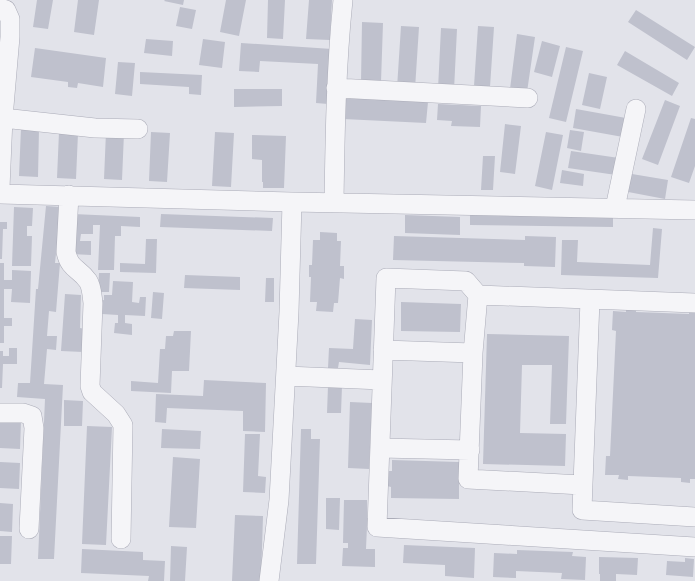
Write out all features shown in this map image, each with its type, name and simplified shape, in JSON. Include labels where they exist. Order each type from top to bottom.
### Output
[{"type":"street","points":[[334,202],[336,88],[342,0]]},
{"type":"street","points":[[0,8],[6,10],[10,19],[0,188]]},
{"type":"street","points":[[336,88],[528,98]]},
{"type":"street","points":[[615,208],[636,108]]},
{"type":"street","points":[[3,118],[95,128],[138,129]]},
{"type":"street","points":[[0,194],[292,202],[695,210]]},
{"type":"street","points":[[69,195],[66,252],[67,259],[71,266],[88,282],[91,289],[93,303],[90,386],[92,392],[116,414],[124,425],[121,539]]},
{"type":"street","points":[[269,581],[279,500],[286,376],[292,202]]},
{"type":"street","points":[[582,485],[468,479],[473,353],[478,295],[466,281],[386,278],[377,527],[695,548]]},
{"type":"street","points":[[478,295],[695,303]]},
{"type":"street","points":[[590,300],[582,510],[695,517]]},
{"type":"street","points":[[383,350],[473,353]]},
{"type":"street","points":[[286,376],[382,380]]},
{"type":"street","points":[[0,413],[23,413],[32,416],[34,428],[29,529]]},
{"type":"street","points":[[380,448],[470,450]]},
{"type":"building","points":[[37,0],[53,0],[48,29],[33,27]]},
{"type":"building","points":[[78,0],[99,0],[94,35],[74,32]]},
{"type":"building","points":[[184,0],[183,5],[164,1]]},
{"type":"building","points":[[226,0],[246,0],[239,36],[220,32]]},
{"type":"building","points":[[268,0],[285,0],[283,39],[267,38]]},
{"type":"building","points":[[309,0],[332,0],[330,40],[306,39]]},
{"type":"building","points":[[180,7],[196,10],[192,29],[176,26]]},
{"type":"building","points":[[636,10],[695,47],[687,60],[628,22]]},
{"type":"building","points":[[362,22],[383,23],[381,82],[361,82]]},
{"type":"building","points":[[401,26],[419,27],[415,89],[397,88]]},
{"type":"building","points":[[478,26],[494,27],[490,87],[474,86]]},
{"type":"building","points":[[441,28],[457,29],[454,90],[438,89]]},
{"type":"building","points":[[517,34],[535,37],[527,92],[510,89]]},
{"type":"building","points":[[146,39],[173,41],[172,56],[144,53]]},
{"type":"building","points":[[203,39],[225,42],[222,68],[199,65]]},
{"type":"building","points":[[542,41],[560,46],[552,77],[534,72]]},
{"type":"building","points":[[241,43],[332,49],[328,104],[316,103],[318,64],[260,61],[259,72],[239,71]]},
{"type":"building","points":[[566,47],[583,51],[566,122],[549,118]]},
{"type":"building","points":[[35,48],[106,58],[103,87],[78,83],[77,88],[68,87],[68,82],[31,77]]},
{"type":"building","points":[[625,51],[679,83],[672,96],[617,65]]},
{"type":"building","points":[[118,62],[135,63],[132,96],[115,94]]},
{"type":"building","points":[[140,72],[202,75],[201,95],[189,94],[189,87],[140,84]]},
{"type":"building","points":[[589,73],[607,77],[600,109],[582,105]]},
{"type":"building","points":[[234,89],[282,89],[282,106],[234,107]]},
{"type":"building","points":[[344,97],[428,102],[426,123],[343,119]]},
{"type":"building","points":[[665,100],[680,106],[658,165],[642,159]]},
{"type":"building","points":[[438,104],[481,106],[480,127],[451,126],[452,121],[437,120]]},
{"type":"building","points":[[576,109],[626,118],[623,137],[573,128]]},
{"type":"building","points":[[691,118],[695,119],[695,166],[689,183],[671,177]]},
{"type":"building","points":[[505,124],[521,126],[515,174],[500,172]]},
{"type":"building","points":[[21,128],[39,129],[38,177],[19,176]]},
{"type":"building","points":[[570,130],[584,132],[581,151],[567,148]]},
{"type":"building","points":[[59,132],[78,133],[76,179],[57,178]]},
{"type":"building","points":[[106,132],[124,133],[122,180],[104,179]]},
{"type":"building","points":[[151,132],[170,133],[167,182],[149,181]]},
{"type":"building","points":[[215,132],[234,133],[231,187],[212,186]]},
{"type":"building","points":[[546,132],[563,135],[552,190],[535,186]]},
{"type":"building","points":[[252,135],[286,136],[284,188],[263,188],[262,160],[252,159]]},
{"type":"building","points":[[571,151],[619,158],[616,175],[568,168]]},
{"type":"building","points":[[483,156],[495,156],[493,190],[481,190]]},
{"type":"building","points":[[562,170],[584,174],[583,186],[560,183]]},
{"type":"building","points":[[626,173],[668,180],[665,199],[623,191]]},
{"type":"building","points":[[46,206],[61,207],[55,263],[60,263],[56,312],[49,311],[47,336],[57,336],[56,350],[47,349],[44,384],[63,385],[54,559],[38,559],[45,399],[17,397],[18,383],[30,383],[36,289],[38,289]]},
{"type":"building","points":[[14,207],[33,208],[32,226],[27,226],[27,236],[32,236],[31,266],[12,266]]},
{"type":"building","points":[[73,214],[140,217],[140,227],[121,226],[121,236],[115,236],[114,270],[98,270],[100,225],[93,225],[93,234],[81,234],[80,241],[91,241],[91,255],[71,254]]},
{"type":"building","points":[[161,214],[273,218],[272,231],[160,227]]},
{"type":"building","points":[[470,214],[613,217],[613,227],[470,225]]},
{"type":"building","points":[[405,215],[460,217],[460,235],[405,233]]},
{"type":"building","points":[[0,222],[7,222],[7,229],[3,229],[2,259],[0,259]]},
{"type":"building","points":[[653,228],[662,229],[658,278],[561,275],[562,240],[578,240],[577,262],[650,265]]},
{"type":"building","points":[[320,232],[337,233],[337,241],[341,241],[340,266],[344,266],[344,279],[340,278],[338,303],[334,303],[333,312],[316,311],[317,302],[310,302],[311,277],[309,277],[309,265],[312,265],[313,240],[320,240]]},
{"type":"building","points":[[394,236],[525,240],[525,236],[556,237],[555,267],[524,266],[524,263],[393,260]]},
{"type":"building","points":[[146,239],[157,239],[156,273],[120,272],[120,263],[145,264]]},
{"type":"building","points":[[0,263],[4,263],[4,280],[12,280],[12,270],[31,271],[30,303],[11,302],[12,289],[4,289],[4,318],[12,318],[12,326],[4,326],[4,343],[0,343]]},
{"type":"building","points":[[99,273],[110,273],[109,292],[98,292]]},
{"type":"building","points":[[185,275],[240,277],[240,290],[184,288]]},
{"type":"building","points":[[266,278],[274,278],[274,302],[265,302]]},
{"type":"building","points":[[113,281],[133,282],[132,302],[139,303],[140,297],[146,297],[145,316],[125,315],[125,323],[132,324],[132,335],[114,333],[115,323],[118,323],[118,315],[102,314],[99,301],[104,300],[104,295],[112,295]]},
{"type":"building","points":[[153,292],[164,293],[162,319],[151,318]]},
{"type":"building","points":[[65,294],[81,295],[80,328],[85,329],[83,352],[61,351]]},
{"type":"building","points":[[401,302],[461,304],[460,332],[401,331]]},
{"type":"building","points":[[626,308],[636,309],[636,312],[689,314],[689,311],[695,311],[695,479],[690,479],[690,483],[681,482],[681,478],[628,476],[628,480],[618,479],[619,475],[605,475],[606,456],[610,456],[616,331],[612,330],[613,311],[626,312]]},
{"type":"building","points":[[355,319],[372,320],[370,365],[339,362],[338,368],[328,368],[329,348],[353,349]]},
{"type":"building","points":[[174,331],[191,331],[189,371],[172,371],[171,393],[131,391],[131,381],[158,383],[160,349],[165,349],[166,336],[173,336]]},
{"type":"building","points":[[487,334],[569,336],[566,424],[550,424],[552,365],[522,365],[520,433],[566,434],[565,466],[483,464]]},
{"type":"building","points":[[9,348],[17,348],[17,364],[3,364],[2,388],[0,388],[0,351],[3,351],[3,356],[9,356]]},
{"type":"building","points":[[204,380],[266,383],[265,432],[243,431],[243,411],[167,408],[166,423],[155,422],[156,394],[203,396]]},
{"type":"building","points":[[328,386],[342,386],[341,413],[327,413]]},
{"type":"building","points":[[64,400],[83,401],[82,426],[64,426]]},
{"type":"building","points":[[350,402],[372,403],[369,469],[348,468]]},
{"type":"building","points":[[0,420],[21,421],[20,449],[0,448]]},
{"type":"building","points":[[87,426],[112,427],[106,545],[82,544]]},
{"type":"building","points":[[162,429],[201,431],[200,449],[161,448]]},
{"type":"building","points":[[301,429],[311,429],[311,439],[320,439],[316,564],[297,564]]},
{"type":"building","points":[[245,434],[260,434],[258,476],[266,477],[265,493],[243,492]]},
{"type":"building","points":[[173,457],[200,459],[196,528],[169,527]]},
{"type":"building","points":[[392,460],[459,462],[459,499],[391,498],[391,487],[387,486],[388,471],[392,471]]},
{"type":"building","points":[[0,462],[20,463],[19,489],[0,488]]},
{"type":"building","points":[[326,498],[340,498],[339,530],[326,529]]},
{"type":"building","points":[[344,500],[367,500],[367,518],[369,518],[369,526],[367,526],[366,549],[375,549],[375,567],[342,566],[343,548],[348,548],[348,543],[343,543]]},
{"type":"building","points":[[0,503],[13,504],[12,532],[0,531]]},
{"type":"building","points":[[235,515],[263,516],[261,581],[232,581]]},
{"type":"building","points":[[0,536],[12,536],[11,564],[0,564]]},
{"type":"building","points":[[404,545],[475,548],[474,578],[445,576],[445,565],[403,563]]},
{"type":"building","points":[[171,546],[187,547],[185,581],[170,581]]},
{"type":"building","points":[[82,549],[143,552],[143,560],[165,561],[164,581],[148,581],[149,576],[81,573]]},
{"type":"building","points":[[517,550],[573,552],[572,556],[586,557],[585,580],[561,579],[562,573],[516,571],[516,578],[493,577],[494,553],[517,554]]},
{"type":"building","points":[[599,557],[638,558],[637,575],[616,574],[616,581],[600,581]]},
{"type":"building","points":[[685,558],[694,559],[693,577],[666,575],[667,561],[685,562]]}]
